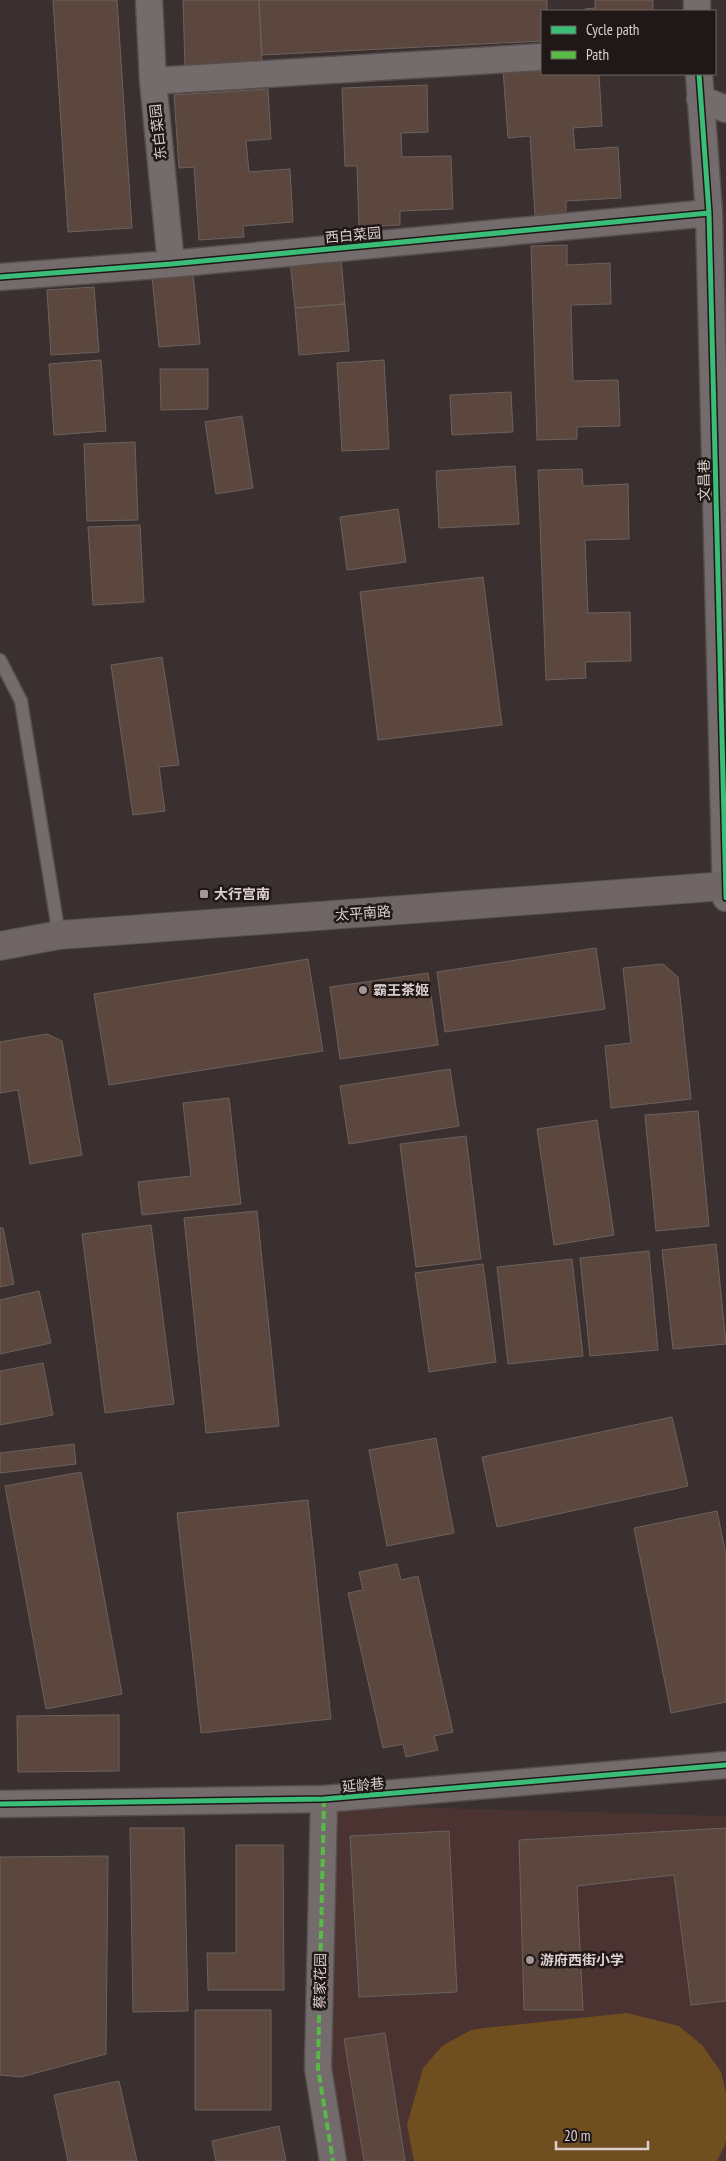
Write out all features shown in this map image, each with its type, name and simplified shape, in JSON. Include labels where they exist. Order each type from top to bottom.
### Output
[{"type":"main road","name":"太平南路","points":[[0,946],[59,935],[726,890]]},
{"type":"street","name":"东白菜园","points":[[149,0],[153,81],[172,264]]},
{"type":"street","points":[[153,81],[541,57]]},
{"type":"street","name":"文昌巷","points":[[699,75],[709,213],[726,890]]},
{"type":"street","points":[[700,99],[726,109]]},
{"type":"street","name":"西白菜园","points":[[0,277],[172,264],[709,213]]},
{"type":"street","name":"延龄巷","points":[[0,1804],[324,1799],[726,1765]]},
{"type":"street","name":"蔡家花园","points":[[324,1799],[318,2068],[333,2161]]},
{"type":"lane","points":[[0,660],[21,701],[59,935]]},
{"type":"shaded area","name":"游府西街小学","points":[[335,1805],[726,1816],[726,2161],[343,2161],[331,2105]]},
{"type":"shaded area","points":[[627,2013],[679,2026],[702,2045],[721,2072],[726,2093],[726,2139],[717,2161],[414,2161],[407,2125],[423,2068],[442,2046],[471,2030]]},
{"type":"building","points":[[53,0],[117,0],[132,228],[68,232]]},
{"type":"building","points":[[183,0],[259,0],[262,64],[185,67]]},
{"type":"building","points":[[259,0],[547,0],[547,10],[541,10],[541,41],[262,55]]},
{"type":"building","points":[[595,0],[653,0],[653,10],[585,10],[595,8]]},
{"type":"building","points":[[541,66],[541,75],[599,75],[602,126],[573,128],[575,150],[618,147],[621,198],[566,201],[566,213],[535,215],[530,136],[508,138],[503,69]]},
{"type":"building","points":[[427,85],[428,132],[401,133],[402,157],[451,156],[453,209],[400,211],[400,225],[359,227],[357,166],[345,166],[342,88]]},
{"type":"building","points":[[268,89],[271,139],[246,141],[249,172],[290,169],[293,222],[243,226],[244,237],[199,240],[194,167],[179,168],[174,95]]},
{"type":"building","points":[[567,245],[567,265],[610,263],[611,304],[571,305],[573,381],[618,380],[620,426],[577,427],[577,439],[537,440],[531,246]]},
{"type":"building","points":[[341,257],[345,304],[295,308],[290,260]]},
{"type":"building","points":[[193,273],[200,344],[159,347],[152,277]]},
{"type":"building","points":[[94,287],[99,352],[51,355],[47,290]]},
{"type":"building","points":[[345,304],[349,351],[299,355],[295,308]]},
{"type":"building","points":[[101,360],[106,431],[54,435],[49,364]]},
{"type":"building","points":[[384,360],[389,449],[342,451],[337,363]]},
{"type":"building","points":[[160,369],[208,369],[208,409],[161,410]]},
{"type":"building","points":[[511,392],[513,432],[452,435],[450,395]]},
{"type":"building","points":[[242,416],[253,488],[216,494],[205,422]]},
{"type":"building","points":[[135,442],[138,520],[87,521],[84,444]]},
{"type":"building","points":[[515,466],[519,524],[439,528],[436,471]]},
{"type":"building","points":[[582,469],[583,486],[628,484],[629,539],[585,540],[588,613],[630,612],[631,661],[585,662],[586,678],[546,680],[538,470]]},
{"type":"building","points":[[398,509],[406,562],[347,570],[340,517]]},
{"type":"building","points":[[140,525],[144,602],[93,605],[88,527]]},
{"type":"building","points":[[483,577],[502,725],[378,740],[360,592]]},
{"type":"building","points":[[162,657],[179,765],[159,767],[165,811],[133,815],[111,665]]},
{"type":"building","points":[[596,948],[605,1009],[445,1032],[437,972]]},
{"type":"building","points":[[308,959],[323,1051],[109,1085],[94,994]]},
{"type":"building","points":[[663,964],[678,977],[691,1099],[611,1108],[605,1046],[631,1043],[623,968]]},
{"type":"building","points":[[428,973],[438,1045],[340,1059],[330,987]]},
{"type":"building","points":[[47,1034],[62,1041],[82,1155],[30,1164],[18,1090],[0,1093],[0,1042]]},
{"type":"building","points":[[450,1069],[459,1126],[349,1144],[340,1086]]},
{"type":"building","points":[[229,1098],[241,1204],[142,1215],[138,1182],[191,1176],[183,1103]]},
{"type":"building","points":[[698,1111],[709,1226],[656,1231],[645,1115]]},
{"type":"building","points":[[597,1120],[614,1235],[554,1245],[537,1129]]},
{"type":"building","points":[[466,1136],[481,1259],[416,1267],[400,1144]]},
{"type":"building","points":[[257,1211],[279,1426],[206,1433],[184,1218]]},
{"type":"building","points":[[151,1225],[174,1404],[105,1413],[82,1234]]},
{"type":"building","points":[[0,1228],[3,1228],[14,1284],[0,1287]]},
{"type":"building","points":[[716,1244],[726,1344],[673,1349],[662,1250]]},
{"type":"building","points":[[649,1251],[658,1350],[590,1356],[580,1258]]},
{"type":"building","points":[[572,1259],[583,1356],[508,1364],[497,1267]]},
{"type":"building","points":[[483,1264],[496,1362],[429,1372],[415,1273]]},
{"type":"building","points":[[39,1291],[51,1343],[0,1354],[0,1300]]},
{"type":"building","points":[[43,1363],[53,1415],[0,1425],[0,1371]]},
{"type":"building","points":[[672,1417],[688,1486],[497,1527],[482,1457]]},
{"type":"building","points":[[436,1438],[454,1533],[387,1546],[369,1450]]},
{"type":"building","points":[[74,1444],[76,1464],[0,1473],[0,1453]]},
{"type":"building","points":[[81,1472],[122,1694],[46,1709],[5,1486]]},
{"type":"building","points":[[308,1500],[331,1719],[201,1733],[177,1513]]},
{"type":"building","points":[[717,1511],[726,1555],[726,1702],[671,1713],[634,1528]]},
{"type":"building","points":[[397,1564],[401,1580],[418,1576],[453,1732],[434,1736],[438,1750],[406,1757],[403,1744],[383,1748],[348,1593],[363,1590],[359,1572]]},
{"type":"building","points":[[119,1715],[119,1771],[18,1772],[17,1716]]},
{"type":"building","points":[[130,1828],[184,1828],[188,2011],[133,2012]]},
{"type":"building","points":[[726,1828],[726,2001],[691,2005],[674,1875],[577,1886],[583,2010],[524,2010],[519,1840]]},
{"type":"building","points":[[449,1831],[457,1992],[359,1997],[350,1836]]},
{"type":"building","points":[[236,1845],[283,1845],[284,1990],[208,1990],[207,1953],[236,1953]]},
{"type":"building","points":[[108,1856],[106,2054],[21,2077],[0,2075],[0,1857]]},
{"type":"building","points":[[195,2010],[271,2010],[271,2110],[195,2110]]},
{"type":"building","points":[[385,2033],[405,2161],[364,2161],[344,2039]]},
{"type":"building","points":[[119,2081],[137,2161],[68,2161],[54,2095]]},
{"type":"building","points":[[279,2126],[286,2161],[216,2161],[212,2141]]},
{"type":"marked path","points":[[324,1799],[318,2068],[333,2161]]},
{"type":"cycle path","points":[[699,75],[709,213],[726,898]]},
{"type":"cycle path","points":[[0,277],[171,264],[709,213]]},
{"type":"cycle path","points":[[0,1804],[324,1799],[726,1765]]},
{"type":"place","name":"大行宫南","points":[[204,894]]},
{"type":"place","name":"霸王茶姬","points":[[363,990]]},
{"type":"place","name":"游府西街小学","points":[[530,1960]]}]
